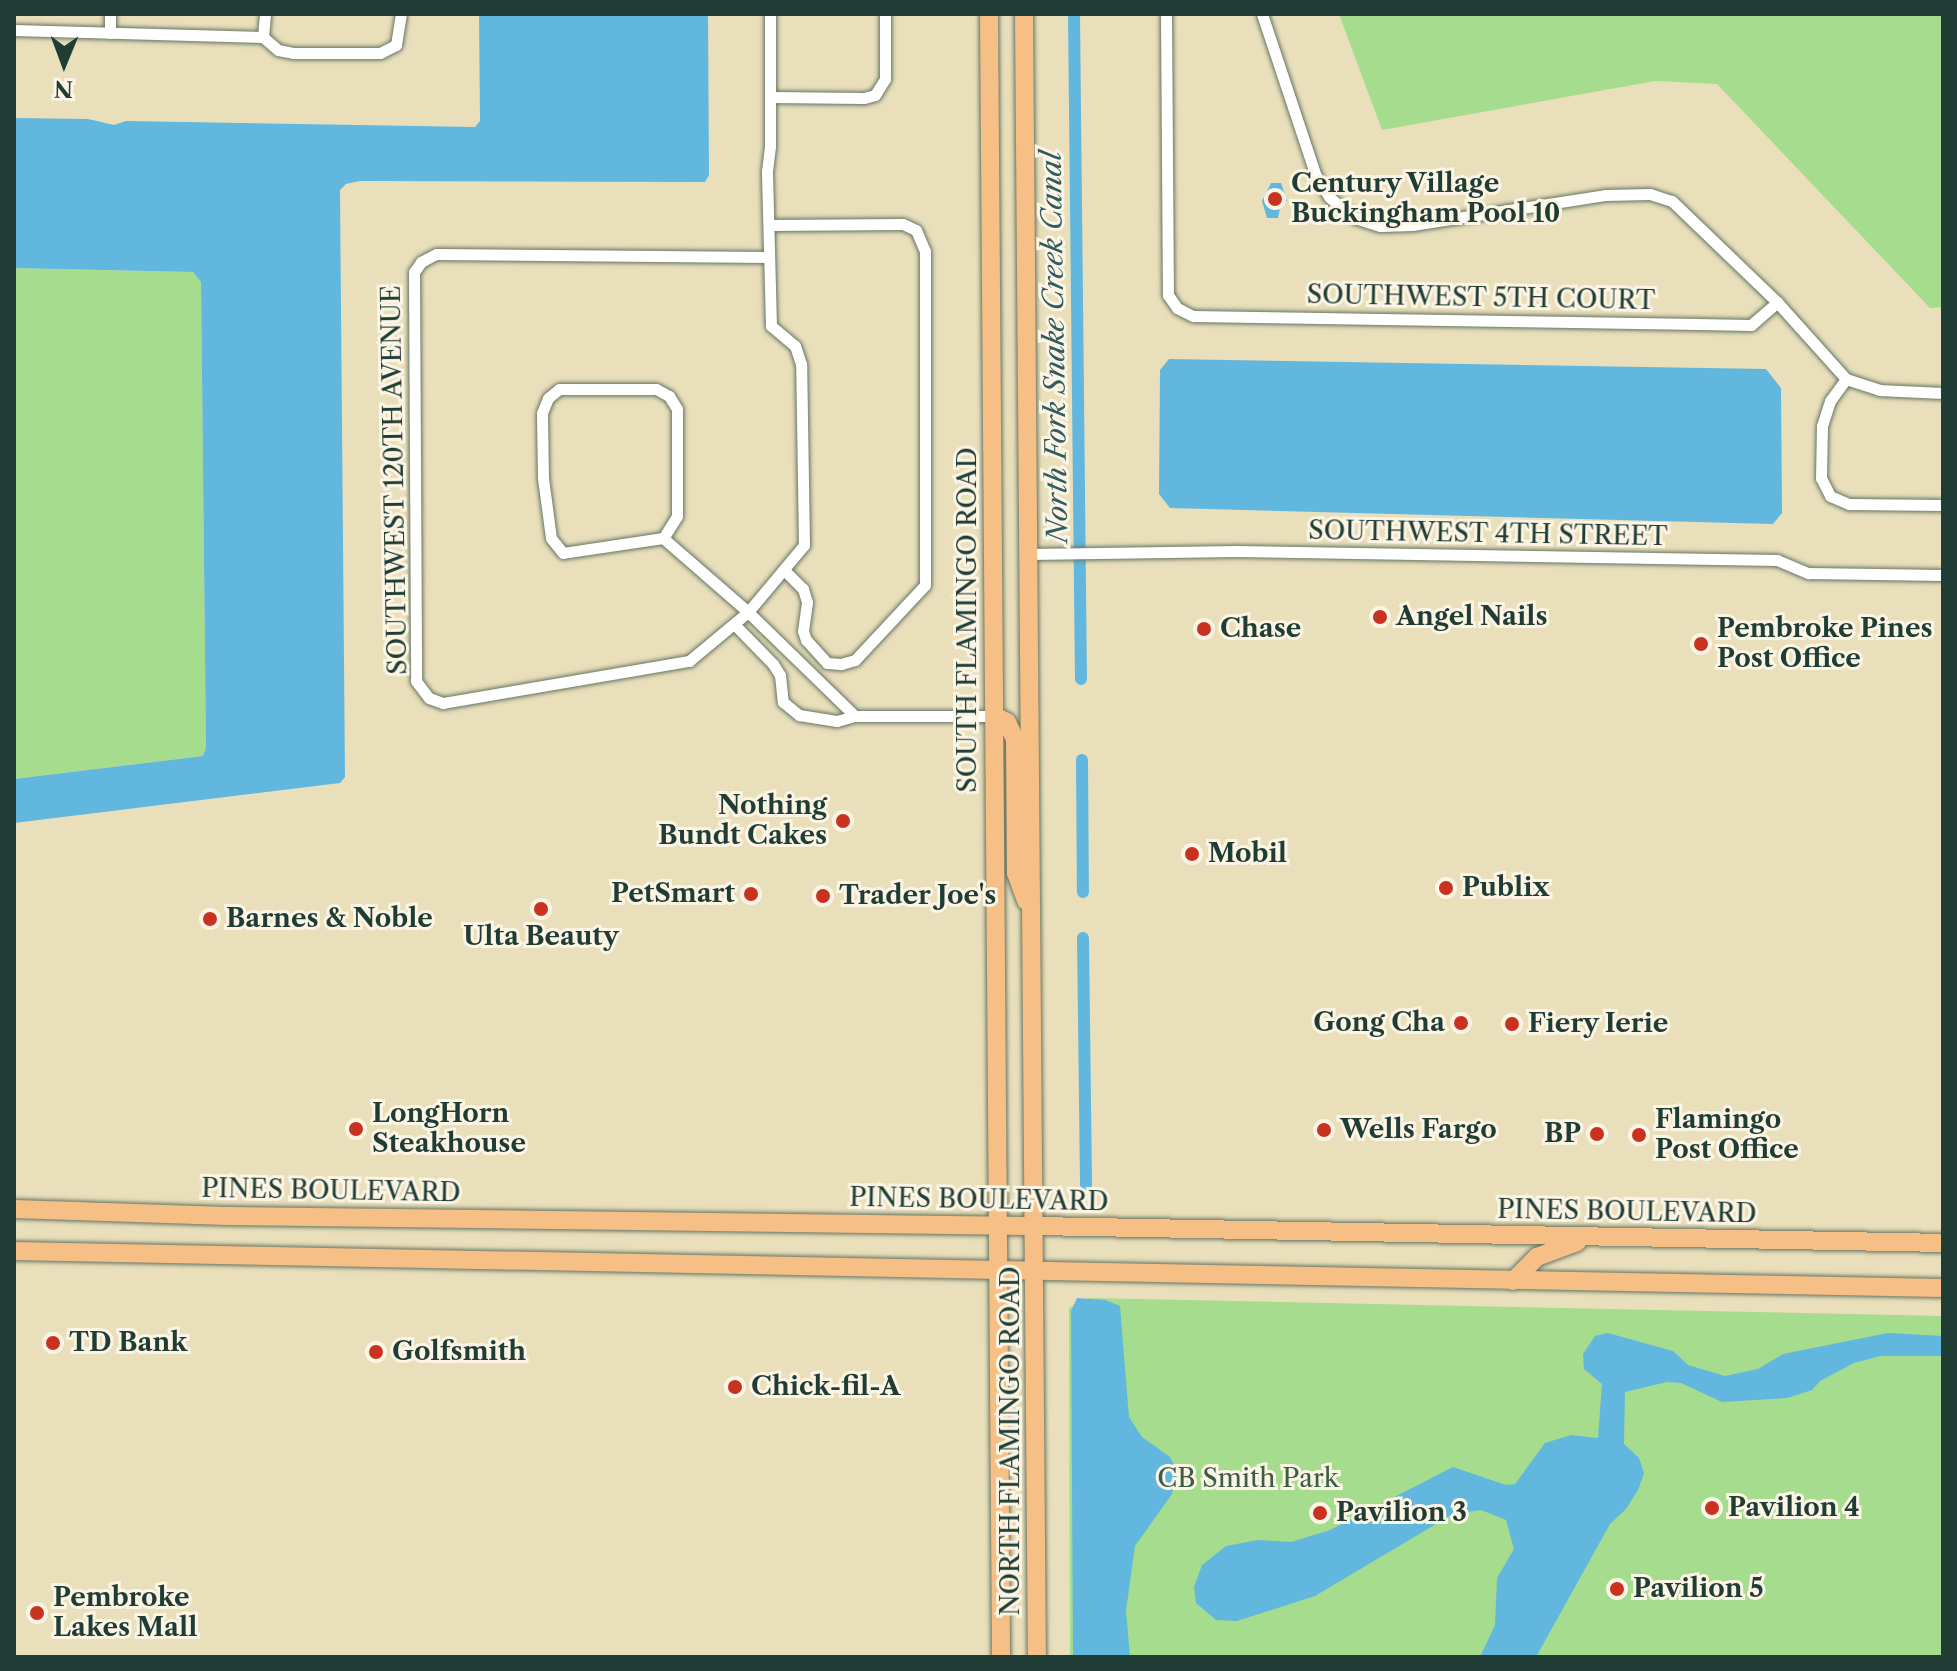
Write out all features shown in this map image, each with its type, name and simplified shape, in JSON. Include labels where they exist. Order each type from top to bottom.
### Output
[{"type":"highway","name":"SOUTH FLAMINGO ROAD","points":[[989,14],[997,1226]]},
{"type":"highway","points":[[1024,14],[1036,1226]]},
{"type":"highway","points":[[995,716],[1007,722],[1015,739],[1016,873],[1032,915]]},
{"type":"highway","name":"PINES BOULEVARD","points":[[14,1209],[227,1216],[1036,1226],[1943,1243]]},
{"type":"highway","name":"NORTH FLAMINGO ROAD","points":[[997,1226],[1001,1657]]},
{"type":"highway","name":"NORTH FLAMINGO ROAD","points":[[1036,1226],[1037,1657]]},
{"type":"highway","points":[[1513,1281],[1537,1257],[1587,1238]]},
{"type":"highway","points":[[14,1251],[1943,1288]]},
{"type":"street","points":[[110,14],[110,33]]},
{"type":"street","points":[[263,37],[265,14]]},
{"type":"street","points":[[14,30],[263,37],[278,50],[293,53],[380,53],[396,45],[401,14]]},
{"type":"street","points":[[770,14],[771,97],[767,171],[771,326],[780,337],[795,346],[801,364],[804,545],[748,612],[734,624],[773,664],[780,675],[779,690],[788,708],[817,719],[995,716]]},
{"type":"street","points":[[771,97],[864,98],[875,95],[885,79],[885,14]]},
{"type":"street","name":"SOUTHWEST 5TH COURT","points":[[1166,14],[1168,295],[1177,308],[1193,316],[1751,325],[1777,302]]},
{"type":"street","points":[[1262,14],[1316,176],[1329,197],[1355,218],[1380,226],[1412,225],[1605,195],[1650,194],[1672,201],[1693,216],[1846,379],[1879,390],[1943,393]]},
{"type":"street","points":[[769,225],[903,224],[916,230],[925,251],[925,585],[855,660],[841,664],[827,663],[806,640],[803,631],[807,602],[803,589],[784,570]]},
{"type":"street","name":"SOUTHWEST 120TH AVENUE","points":[[734,624],[689,661],[443,703],[429,698],[416,681],[414,272],[421,262],[436,254],[768,257]]},
{"type":"street","points":[[1846,379],[1830,401],[1822,426],[1821,478],[1830,496],[1849,504],[1943,505]]},
{"type":"street","points":[[663,538],[677,516],[677,409],[669,396],[656,389],[559,389],[548,398],[542,413],[543,478],[551,538],[563,553],[663,538],[748,612],[855,716]]},
{"type":"street","name":"SOUTHWEST 4TH STREET","points":[[1029,554],[1102,552],[1777,560],[1808,573],[1943,575]]},
{"type":"green space","points":[[1339,14],[1943,14],[1943,307],[1930,308],[1717,84],[1655,81],[1382,130]]},
{"type":"green space","points":[[14,268],[193,272],[201,282],[206,747],[203,756],[14,779]]},
{"type":"green space","name":"CB Smith Park","points":[[1088,1298],[1943,1316],[1943,1657],[1070,1657],[1069,1308]]},
{"type":"water","points":[[479,14],[708,14],[709,175],[705,182],[360,181],[346,184],[340,190],[345,777],[340,783],[14,823],[14,779],[203,756],[206,747],[201,282],[193,272],[14,268],[14,118],[88,119],[114,125],[126,121],[475,127],[480,121]]},
{"type":"water","name":"Century Village Buckingham Pool 10","points":[[1271,183],[1281,183],[1287,201],[1281,203],[1278,218],[1267,218],[1262,201]]},
{"type":"water","points":[[1169,359],[1766,369],[1781,388],[1782,513],[1773,524],[1170,508],[1159,494],[1160,370]]},
{"type":"water","points":[[1077,1298],[1105,1300],[1120,1306],[1129,1417],[1142,1437],[1170,1457],[1177,1471],[1172,1494],[1135,1546],[1126,1611],[1130,1657],[1073,1657],[1071,1311]]},
{"type":"water","points":[[1608,1333],[1673,1351],[1688,1365],[1725,1376],[1758,1369],[1783,1354],[1888,1333],[1943,1336],[1943,1356],[1880,1356],[1854,1363],[1820,1381],[1812,1390],[1787,1398],[1722,1402],[1681,1383],[1667,1382],[1625,1392],[1624,1444],[1639,1458],[1644,1473],[1626,1509],[1610,1524],[1536,1657],[1480,1657],[1495,1625],[1497,1578],[1514,1549],[1506,1520],[1481,1510],[1453,1514],[1315,1596],[1237,1621],[1216,1620],[1196,1603],[1194,1587],[1202,1565],[1226,1546],[1258,1540],[1291,1542],[1330,1530],[1453,1467],[1506,1485],[1515,1484],[1545,1443],[1571,1435],[1598,1438],[1602,1384],[1584,1369],[1583,1354],[1595,1336]]},
{"type":"waterway","name":"North Fork Snake Creek Canal","points":[[1074,14],[1081,679]]},
{"type":"waterway","name":"North Fork Snake Creek Canal","points":[[1082,760],[1083,892]]},
{"type":"waterway","name":"North Fork Snake Creek Canal","points":[[1083,938],[1086,1185]]},
{"type":"place","name":"Century Village Buckingham Pool 10","points":[[1275,199]]},
{"type":"place","name":"Angel Nails","points":[[1380,617]]},
{"type":"place","name":"Chase","points":[[1204,629]]},
{"type":"place","name":"Pembroke Pines Post Office","points":[[1701,644]]},
{"type":"place","name":"Nothing Bundt Cakes","points":[[843,821]]},
{"type":"place","name":"Mobil","points":[[1192,854]]},
{"type":"place","name":"Publix","points":[[1446,888]]},
{"type":"place","name":"PetSmart","points":[[751,894]]},
{"type":"place","name":"Trader Joe's","points":[[823,896]]},
{"type":"place","name":"Ulta Beauty","points":[[541,909]]},
{"type":"place","name":"Barnes & Noble","points":[[210,919]]},
{"type":"place","name":"Gong Cha","points":[[1461,1023]]},
{"type":"place","name":"Fiery Ierie","points":[[1512,1024]]},
{"type":"place","name":"LongHorn Steakhouse","points":[[356,1129]]},
{"type":"place","name":"Wells Fargo","points":[[1324,1130]]},
{"type":"place","name":"BP","points":[[1597,1134]]},
{"type":"place","name":"Flamingo Post Office","points":[[1639,1135]]},
{"type":"place","name":"TD Bank","points":[[53,1343]]},
{"type":"place","name":"Golfsmith","points":[[376,1352]]},
{"type":"place","name":"Chick-fil-A","points":[[735,1387]]},
{"type":"place","name":"Pavilion 4","points":[[1712,1508]]},
{"type":"place","name":"Pavilion 3","points":[[1320,1513]]},
{"type":"place","name":"Pavilion 5","points":[[1617,1589]]},
{"type":"place","name":"Pembroke Lakes Mall","points":[[37,1613]]}]
